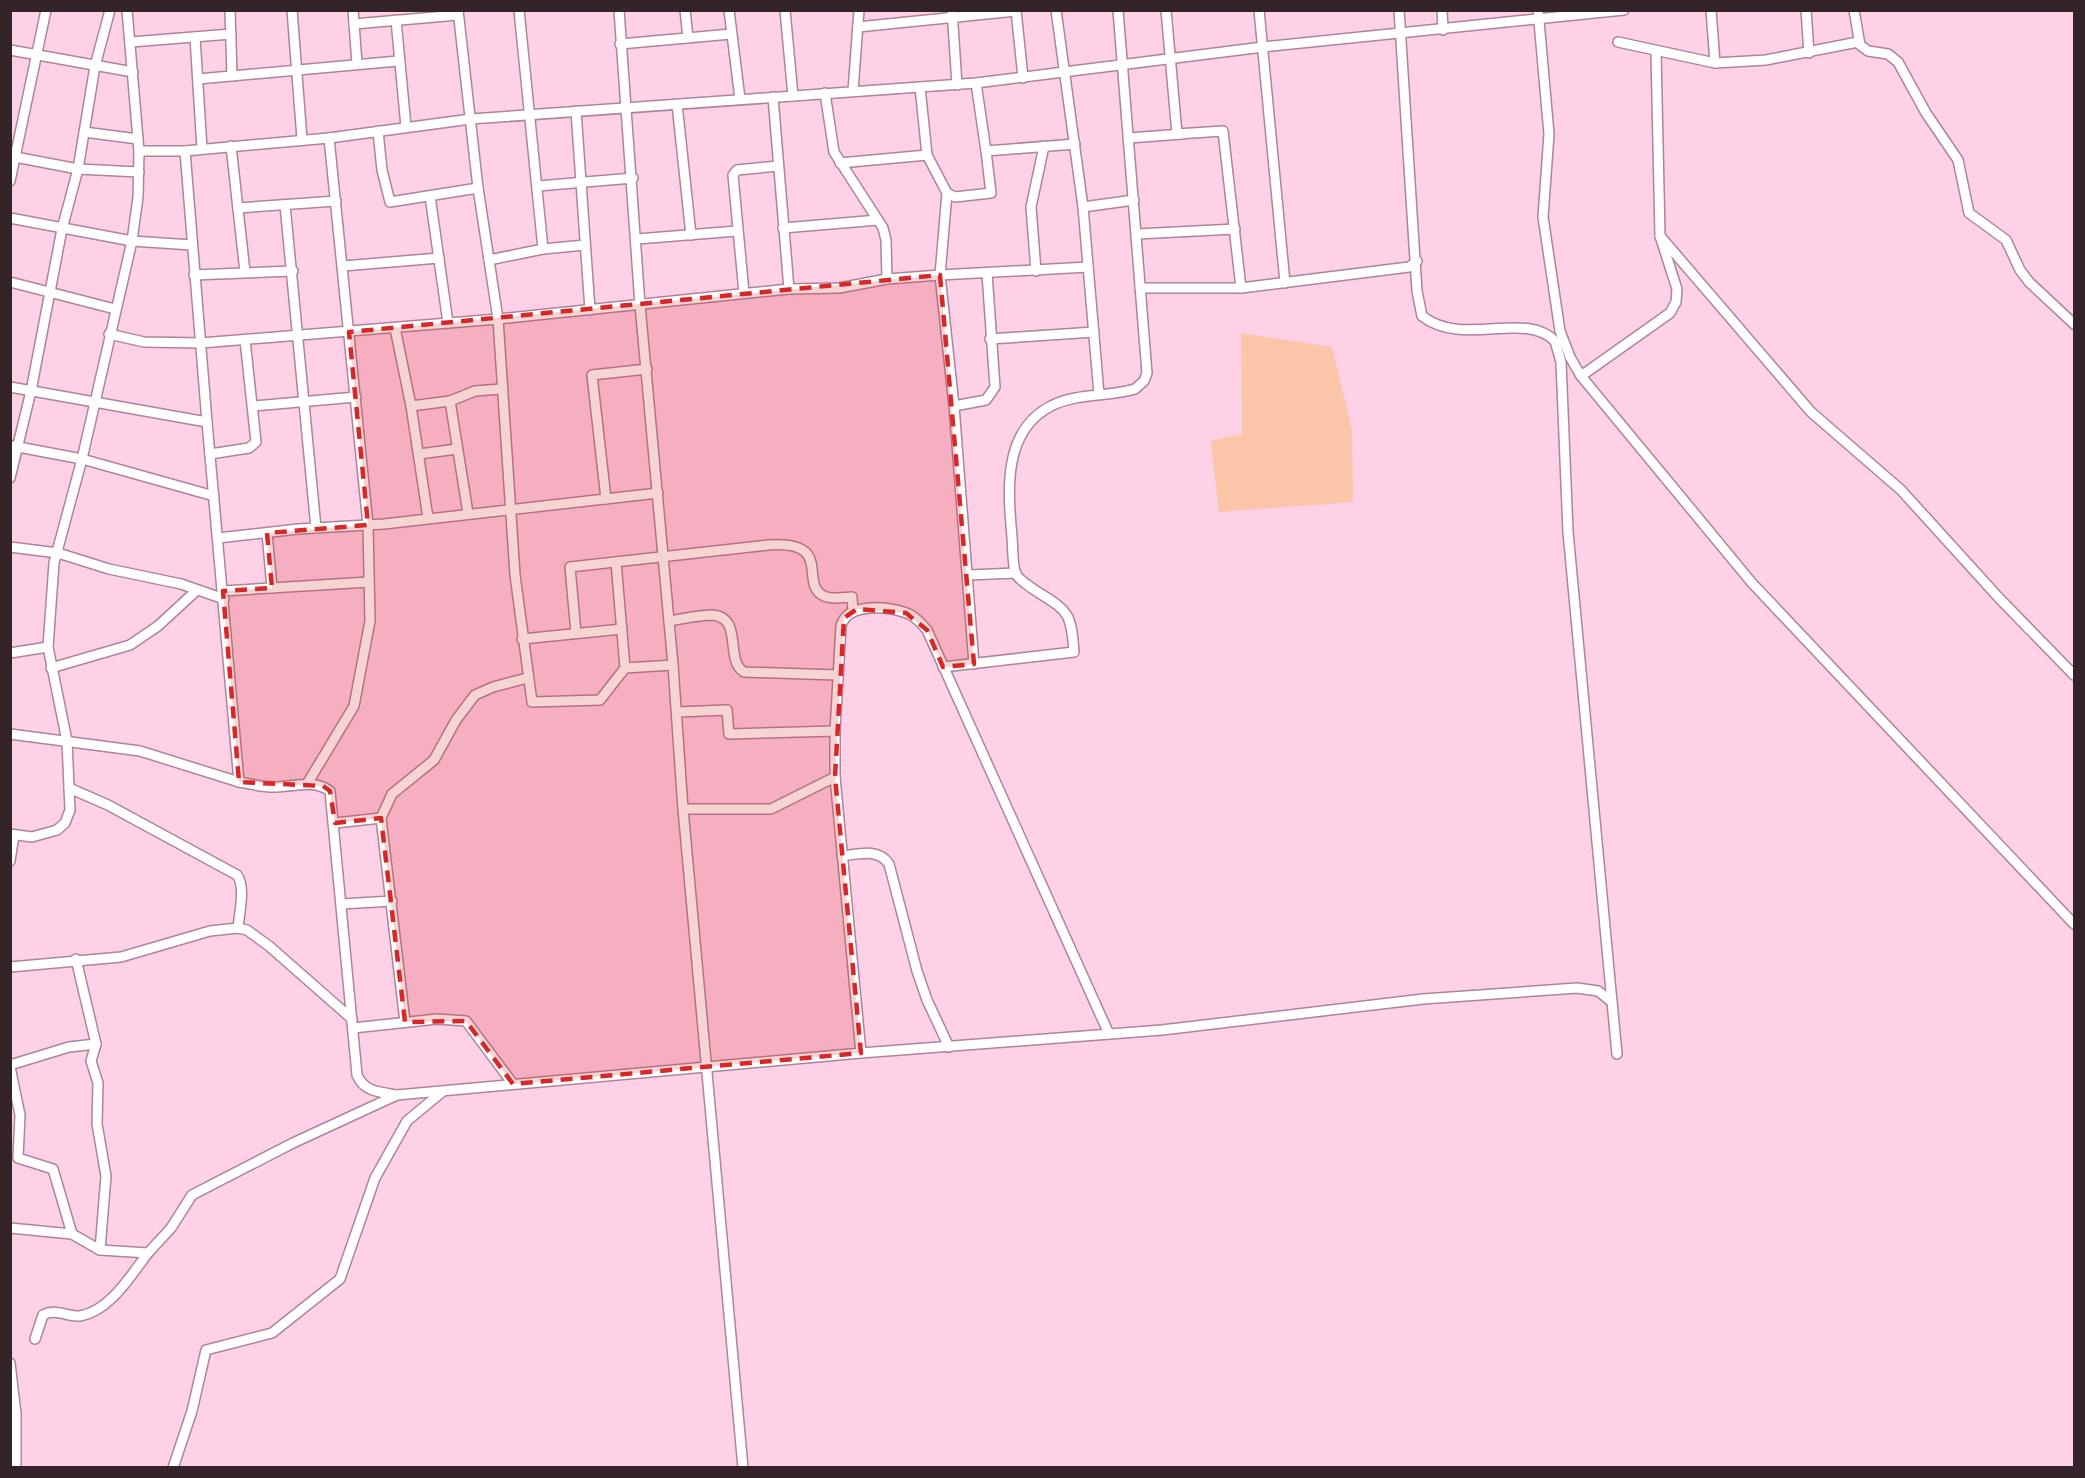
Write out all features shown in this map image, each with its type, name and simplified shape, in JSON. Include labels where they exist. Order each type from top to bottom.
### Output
[{"type":"street","points":[[10,181],[12,157],[38,55],[46,10]]},
{"type":"street","points":[[10,478],[13,446],[31,391],[62,229],[78,169],[95,66],[110,10]]},
{"type":"street","points":[[10,861],[12,835],[32,837],[57,830],[65,823],[70,810],[64,714],[51,668],[48,647],[54,563],[82,459],[132,241],[138,197],[139,151],[127,10]]},
{"type":"street","points":[[230,10],[232,76]]},
{"type":"street","points":[[292,10],[302,140]]},
{"type":"street","points":[[353,10],[357,64]]},
{"type":"street","points":[[519,10],[543,249]]},
{"type":"street","points":[[619,10],[620,44],[633,178],[640,305],[742,1467]]},
{"type":"street","points":[[685,10],[688,38]]},
{"type":"street","points":[[729,10],[741,99]]},
{"type":"street","points":[[785,10],[793,96]]},
{"type":"street","points":[[853,91],[859,10]]},
{"type":"street","points":[[894,10],[895,21]]},
{"type":"street","points":[[1056,10],[1083,207],[1099,394]]},
{"type":"street","points":[[943,667],[1074,652],[1072,624],[1062,607],[1025,583],[1016,573],[1009,487],[1014,451],[1039,413],[1054,405],[1099,394],[1135,389],[1146,377],[1137,234],[1118,10]]},
{"type":"street","points":[[1166,10],[1178,134],[1223,131]]},
{"type":"street","points":[[1259,10],[1286,283]]},
{"type":"street","points":[[1399,10],[1418,304],[1422,316],[1432,324],[1447,330],[1536,328],[1555,341],[1561,362],[1568,532],[1617,1053]]},
{"type":"street","points":[[1442,10],[1443,30]]},
{"type":"street","points":[[139,151],[185,151],[329,138],[471,119],[957,85],[1263,46],[1443,30],[1539,15],[1624,10]]},
{"type":"street","points":[[1711,10],[1715,63]]},
{"type":"street","points":[[1806,10],[1809,53]]},
{"type":"street","points":[[1854,10],[1858,42],[1865,50],[1888,54],[1898,62],[1926,113],[1953,150],[1962,173],[1969,213],[2006,240],[2030,282],[2074,324]]},
{"type":"street","points":[[858,27],[952,13],[1016,11],[1023,78]]},
{"type":"street","points":[[354,24],[458,13],[478,188],[498,319],[509,509],[527,678],[530,698],[535,704],[600,700],[625,668],[616,562]]},
{"type":"street","points":[[952,13],[957,85]]},
{"type":"street","points":[[1539,15],[1549,134],[1544,217],[1560,331],[1570,357],[1581,376],[1752,583],[2074,924]]},
{"type":"street","points":[[396,20],[398,61],[406,127]]},
{"type":"street","points":[[131,42],[231,34]]},
{"type":"street","points":[[620,44],[731,34]]},
{"type":"street","points":[[195,37],[202,149]]},
{"type":"street","points":[[1618,42],[1715,63],[1766,60],[1858,42]]},
{"type":"street","points":[[10,50],[133,72]]},
{"type":"street","points":[[1581,376],[1670,313],[1676,302],[1677,289],[1660,236],[1656,52]]},
{"type":"street","points":[[198,79],[398,61]]},
{"type":"street","points":[[947,193],[955,197],[991,193],[976,83]]},
{"type":"street","points":[[920,87],[927,155],[947,193],[940,275],[954,405],[974,664]]},
{"type":"street","points":[[825,93],[834,152],[878,220],[886,240],[887,279]]},
{"type":"street","points":[[773,97],[789,289]]},
{"type":"street","points":[[677,104],[691,235]]},
{"type":"street","points":[[576,111],[590,310]]},
{"type":"street","points":[[378,131],[388,199],[393,203],[478,188]]},
{"type":"street","points":[[1129,138],[1223,131]]},
{"type":"street","points":[[1223,131],[1241,288]]},
{"type":"street","points":[[84,132],[138,139]]},
{"type":"street","points":[[308,784],[354,706],[370,621],[368,525],[329,138]]},
{"type":"street","points":[[986,151],[1075,144]]},
{"type":"street","points":[[231,146],[245,272]]},
{"type":"street","points":[[1036,271],[1031,207],[1044,146]]},
{"type":"street","points":[[185,151],[239,782]]},
{"type":"street","points":[[840,163],[927,155]]},
{"type":"street","points":[[12,157],[78,169],[139,172]]},
{"type":"street","points":[[744,292],[737,231],[734,172],[778,166]]},
{"type":"street","points":[[538,186],[633,178]]},
{"type":"street","points":[[430,196],[448,323]]},
{"type":"street","points":[[1083,207],[1134,200]]},
{"type":"street","points":[[238,208],[336,201]]},
{"type":"street","points":[[285,205],[293,271],[296,335],[315,528]]},
{"type":"street","points":[[10,218],[132,241],[192,244]]},
{"type":"street","points":[[783,228],[878,220]]},
{"type":"street","points":[[1137,234],[1235,229]]},
{"type":"street","points":[[637,239],[737,231]]},
{"type":"street","points":[[1660,236],[1811,412],[1901,490],[1999,598],[2074,675]]},
{"type":"street","points":[[489,260],[543,249],[585,245]]},
{"type":"street","points":[[343,266],[439,258]]},
{"type":"street","points":[[1140,288],[1241,288],[1409,267],[1417,261]]},
{"type":"street","points":[[109,334],[168,345],[245,340],[498,319],[744,292],[839,288],[887,279],[1088,267]]},
{"type":"street","points":[[194,275],[293,271]]},
{"type":"street","points":[[954,405],[981,402],[993,392],[995,381],[990,339],[987,273]]},
{"type":"street","points":[[10,282],[115,309]]},
{"type":"street","points":[[396,327],[428,518]]},
{"type":"street","points":[[990,339],[1094,332]]},
{"type":"street","points":[[210,454],[254,446],[256,442],[254,405],[245,340]]},
{"type":"street","points":[[606,499],[592,375],[647,369]]},
{"type":"street","points":[[10,387],[95,400],[207,422]]},
{"type":"street","points":[[411,406],[450,401],[475,391],[501,389]]},
{"type":"street","points":[[254,405],[356,397]]},
{"type":"street","points":[[450,401],[468,513]]},
{"type":"street","points":[[13,446],[82,459],[214,496]]},
{"type":"street","points":[[419,454],[457,449]]},
{"type":"street","points":[[218,538],[368,525],[658,494]]},
{"type":"street","points":[[267,533],[272,588]]},
{"type":"street","points":[[576,633],[570,567],[768,545],[795,545],[808,556],[820,592],[826,597],[852,597],[853,610],[842,622],[837,675],[835,777],[861,1053]]},
{"type":"street","points":[[10,547],[58,553],[223,595],[272,588],[369,582]]},
{"type":"street","points":[[968,575],[1016,573]]},
{"type":"street","points":[[51,668],[130,645],[158,626],[197,590]]},
{"type":"street","points":[[853,610],[893,610],[912,616],[927,630],[1109,1034]]},
{"type":"street","points":[[669,621],[713,615],[724,619],[731,628],[735,663],[744,672],[837,675]]},
{"type":"street","points":[[522,639],[622,629]]},
{"type":"street","points":[[10,653],[48,647]]},
{"type":"street","points":[[625,668],[673,664]]},
{"type":"street","points":[[405,1022],[381,818],[392,794],[434,760],[456,720],[475,695],[492,687],[527,678]]},
{"type":"street","points":[[677,712],[727,710],[729,734],[835,731]]},
{"type":"street","points":[[10,734],[140,751],[239,782],[271,787],[308,784],[323,786],[330,791],[335,823],[357,1075],[361,1085],[368,1089],[397,1095],[861,1053],[1109,1034],[1423,999],[1577,988],[1598,991],[1612,1002]]},
{"type":"street","points":[[683,809],[771,809],[835,777]]},
{"type":"street","points":[[69,788],[108,805],[237,876],[241,880],[238,928]]},
{"type":"street","points":[[335,823],[381,818]]},
{"type":"street","points":[[842,856],[873,853],[881,855],[889,864],[917,971],[949,1047]]},
{"type":"street","points":[[342,904],[392,901]]},
{"type":"street","points":[[10,967],[76,959],[121,957],[210,931],[238,928],[247,930],[269,946],[352,1024],[437,1019],[466,1021],[513,1084]]},
{"type":"street","points":[[76,959],[96,1044],[91,1061],[98,1083],[99,1143],[106,1176],[100,1250]]},
{"type":"street","points":[[72,1234],[53,1169],[18,1158],[20,1115],[10,1066],[69,1047],[96,1044]]},
{"type":"street","points":[[173,1467],[192,1411],[206,1350],[272,1333],[340,1279],[375,1178],[407,1121],[444,1090]]},
{"type":"street","points":[[35,1339],[44,1315],[51,1311],[78,1316],[97,1312],[127,1282],[148,1253],[171,1228],[192,1195],[293,1143],[397,1095]]},
{"type":"street","points":[[10,1131],[20,1115]]},
{"type":"street","points":[[10,1228],[72,1234],[100,1250],[148,1253]]},
{"type":"street","points":[[10,1363],[16,1414],[16,1467]]},
{"type":"highlighted area","points":[[940,275],[974,664],[943,667],[927,630],[906,613],[857,609],[844,618],[835,777],[861,1053],[513,1084],[466,1021],[405,1022],[381,818],[335,823],[330,791],[323,786],[239,782],[223,591],[272,588],[267,533],[368,525],[349,332]]},
{"type":"shaded area","points":[[1241,333],[1332,347],[1352,430],[1353,502],[1219,512],[1211,441],[1242,434]]}]
